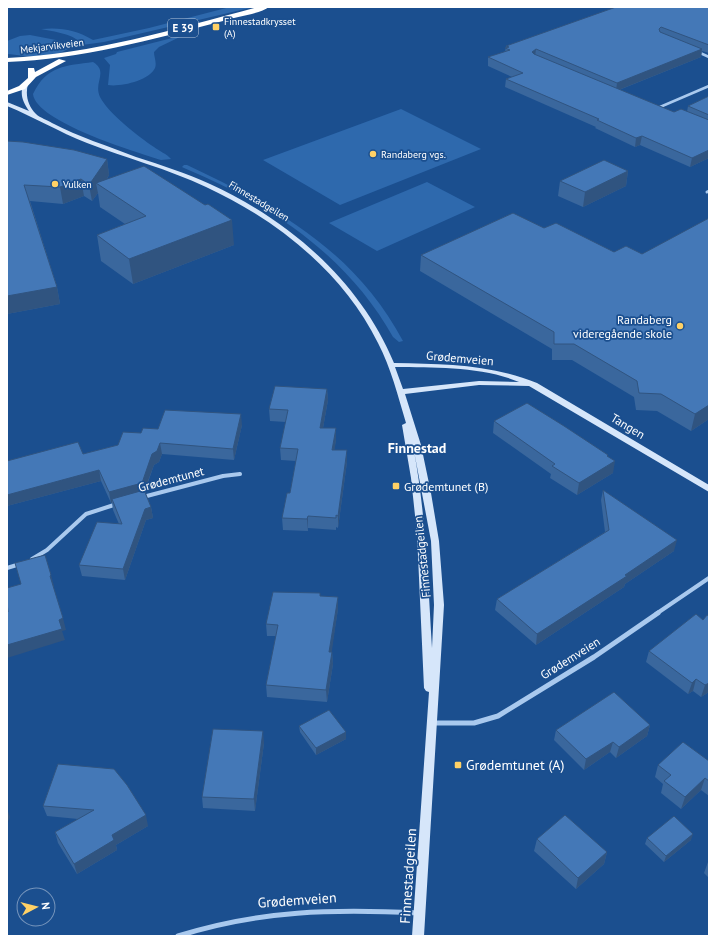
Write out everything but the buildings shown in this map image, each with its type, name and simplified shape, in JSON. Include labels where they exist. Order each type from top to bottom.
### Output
[{"type":"highway","name":"Mekjarvikveien","points":[[33,76],[55,64],[99,50],[266,7]]},
{"type":"highway","name":"Mekjarvikveien","points":[[7,60],[40,60],[99,50]]},
{"type":"highway","name":"E 39","points":[[7,60],[30,68],[33,76],[26,84],[7,93]]},
{"type":"main road","points":[[26,84],[23,92],[24,100],[34,115]]},
{"type":"main road","name":"Finnestadgeilen","points":[[7,104],[34,115],[65,132],[209,186],[250,208],[294,237],[335,275],[358,303],[372,325],[391,365],[417,445],[435,541],[440,605],[418,936]]},
{"type":"main road","name":"Grødemveien","points":[[391,365],[492,370],[508,374],[534,385]]},
{"type":"main road","name":"Grødemveien","points":[[400,392],[479,383],[534,385]]},
{"type":"main road","name":"Tangen","points":[[534,385],[709,489]]},
{"type":"main road","name":"Finnestadgeilen","points":[[400,392],[415,478],[421,534],[431,723]]},
{"type":"street","points":[[695,51],[709,57]]},
{"type":"street","points":[[654,107],[660,107],[709,86]]},
{"type":"street","points":[[660,107],[667,110]]},
{"type":"street","name":"Grødemtunet","points":[[135,499],[223,476],[240,474]]},
{"type":"street","points":[[29,560],[47,550],[86,514],[120,503]]},
{"type":"street","points":[[7,568],[23,563]]},
{"type":"street","name":"Grødemveien","points":[[431,723],[470,724],[484,722],[498,716],[594,657],[709,578]]},
{"type":"street","name":"Grødemveien","points":[[178,936],[204,927],[237,919],[287,912],[315,910],[375,910],[420,913]]},
{"type":"shaded area","points":[[230,7],[254,7],[104,42],[82,45],[69,35],[41,29],[55,28],[68,30],[93,40],[149,28]]},
{"type":"shaded area","points":[[30,35],[56,40],[72,47],[58,54],[46,57],[7,54],[7,41],[20,36]]},
{"type":"shaded area","points":[[184,35],[159,47],[154,52],[156,66],[152,73],[141,80],[127,84],[108,85],[110,65],[104,58],[116,54],[117,52]]},
{"type":"shaded area","points":[[93,62],[100,70],[98,92],[104,103],[132,131],[171,159],[161,160],[110,143],[68,125],[38,105],[33,94],[38,84],[44,77],[51,72],[66,66]]},
{"type":"shaded area","name":"Randaberg vgs.","points":[[401,109],[481,149],[340,205],[263,160]]},
{"type":"shaded area","points":[[187,165],[220,181],[252,198],[282,215],[310,235],[337,257],[362,281],[384,309],[403,341],[399,342],[393,337],[374,308],[353,281],[329,257],[303,235],[275,215],[215,182],[182,167]]},
{"type":"shaded area","points":[[427,182],[475,207],[377,251],[329,223]]},
{"type":"place","name":"Finnestadkrysset (A)","points":[[216,27]]},
{"type":"place","name":"Randaberg vgs.","points":[[373,154]]},
{"type":"place","name":"Vulken","points":[[55,184]]},
{"type":"place","name":"Randaberg videregående skole","points":[[680,326]]},
{"type":"place","name":"Grødemtunet (B)","points":[[396,486]]},
{"type":"place","name":"Grødemtunet (A)","points":[[458,765]]},
{"type":"district","name":"Finnestad","points":[[417,448]]}]
